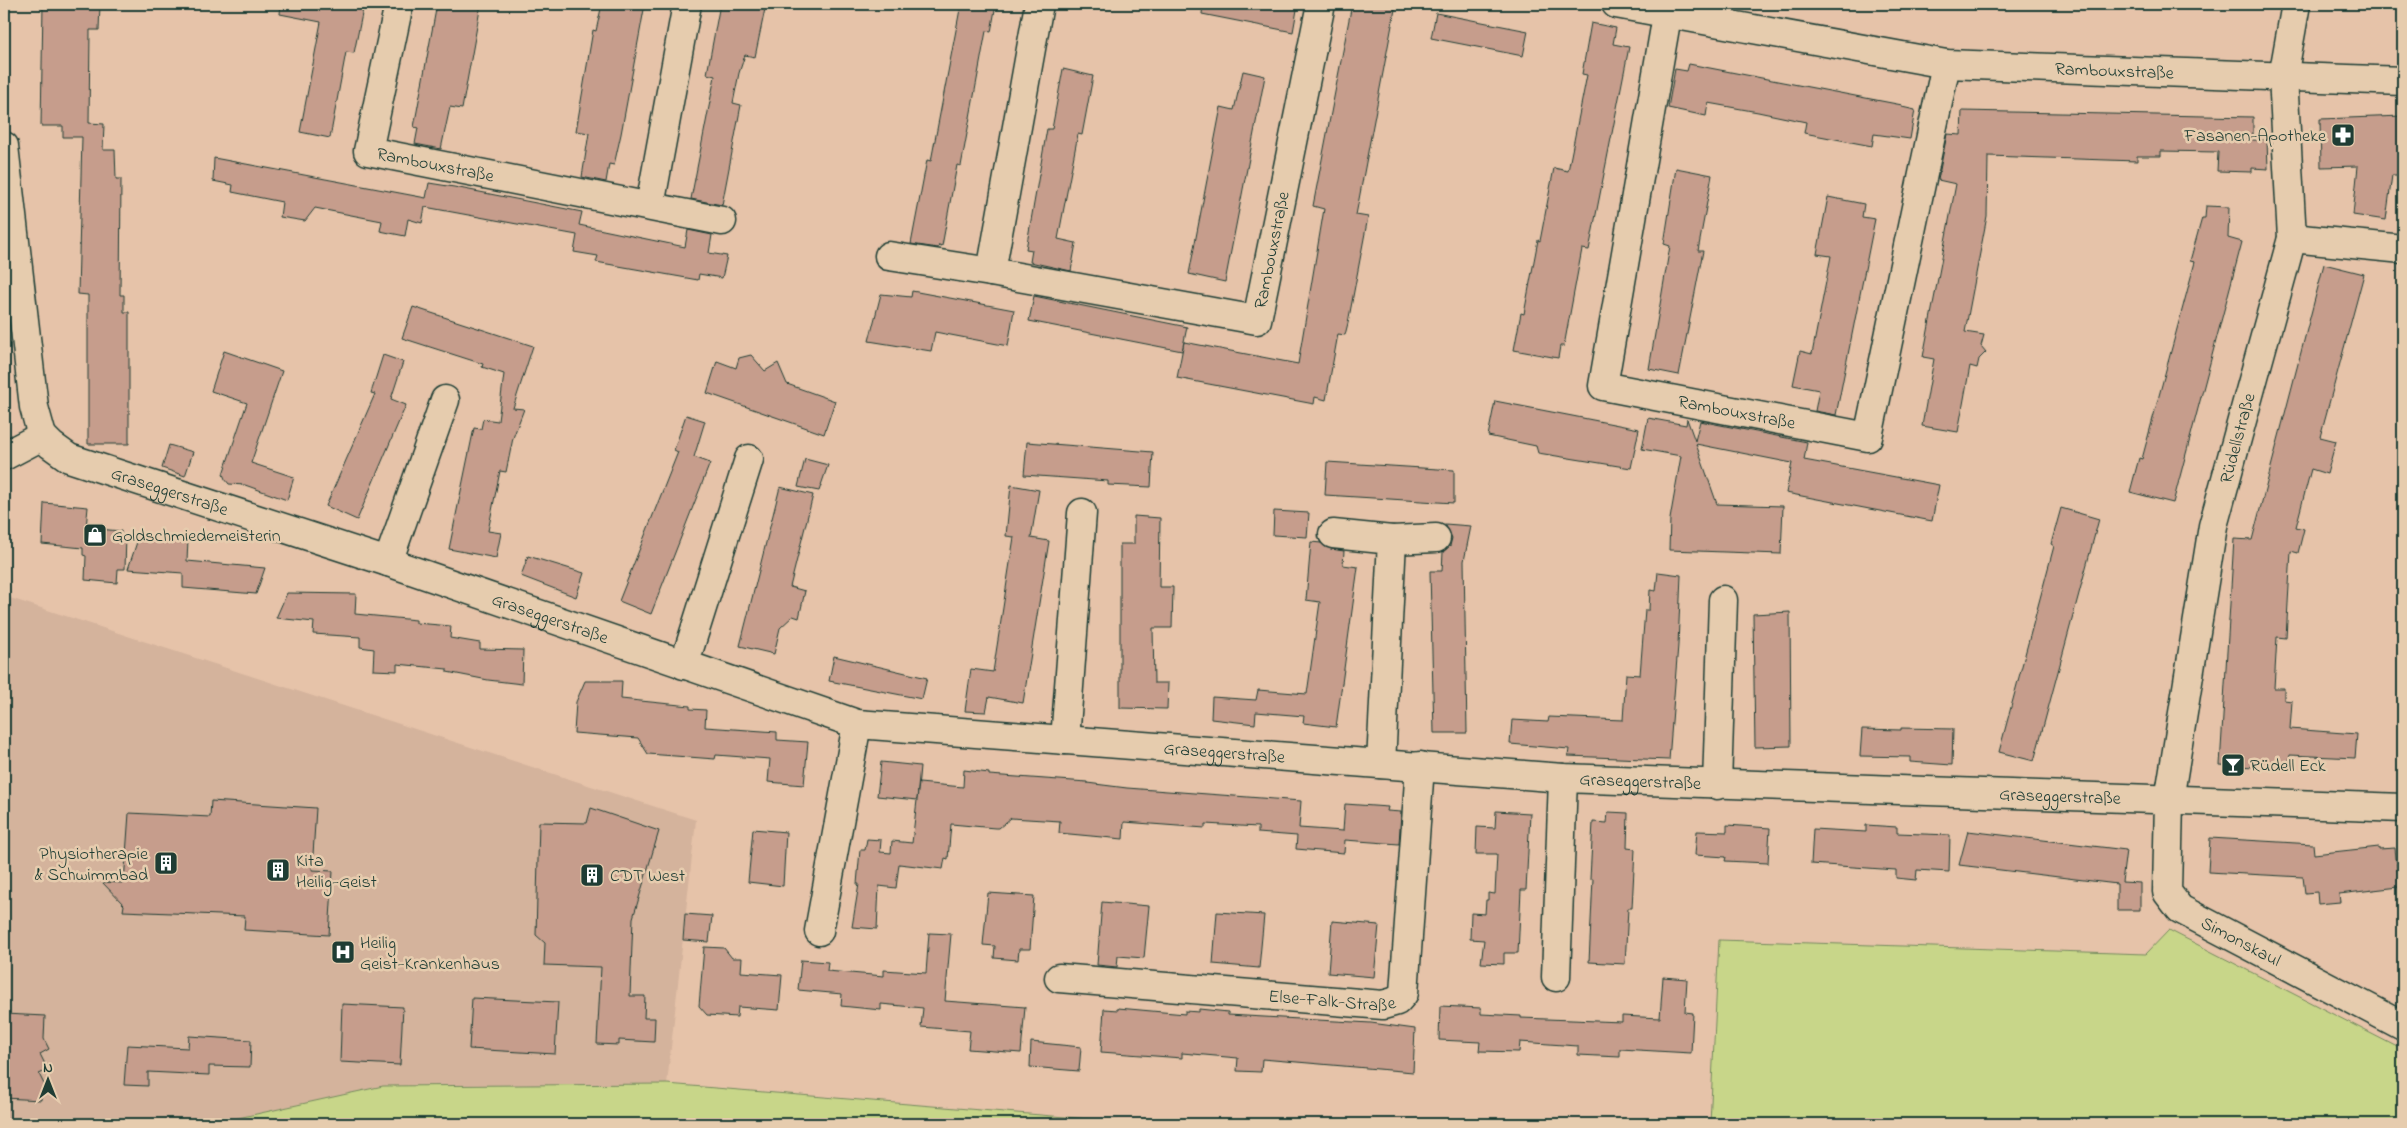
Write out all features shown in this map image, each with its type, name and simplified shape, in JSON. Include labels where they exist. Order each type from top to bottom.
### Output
[{"type":"street","name":"Rambouxstraße","points":[[399,4],[368,151],[722,221]]},
{"type":"street","points":[[650,206],[687,4]]},
{"type":"street","points":[[992,272],[1039,4]]},
{"type":"street","name":"Rambouxstraße","points":[[889,256],[992,272],[1257,320],[1321,4]]},
{"type":"street","name":"Rambouxstraße","points":[[1616,4],[1668,9],[1946,64],[2283,77]]},
{"type":"street","name":"Rüdellstraße","points":[[2168,800],[2214,526],[2292,238],[2283,77],[2296,4]]},
{"type":"street","name":"Rambouxstraße","points":[[1668,9],[1603,386],[1868,437],[1946,64]]},
{"type":"street","points":[[2283,77],[2403,81]]},
{"type":"street","points":[[4,146],[34,407],[42,436],[4,456]]},
{"type":"street","points":[[2292,238],[2403,249]]},
{"type":"street","points":[[388,562],[445,400]]},
{"type":"street","name":"Graseggerstraße","points":[[42,436],[69,458],[388,562],[857,724],[1563,778],[2403,808]]},
{"type":"street","points":[[684,665],[749,459]]},
{"type":"street","points":[[1065,740],[1082,513]]},
{"type":"street","points":[[1333,534],[1392,540],[1436,538]]},
{"type":"street","points":[[1381,764],[1392,540]]},
{"type":"street","name":"Graseggerstraße","points":[[1717,785],[1723,600]]},
{"type":"street","points":[[818,931],[857,724]]},
{"type":"street","name":"Else-Falk-Straße","points":[[1058,978],[1383,1005],[1396,1001],[1404,993],[1420,766]]},
{"type":"street","name":"Graseggerstraße","points":[[1556,977],[1563,778]]},
{"type":"street","name":"Simonskaul","points":[[2168,800],[2167,892],[2180,909],[2403,1026]]},
{"type":"shaded area","name":"Heilig Geist-Krankenhaus","points":[[4,596],[696,820],[667,1084],[383,1086],[211,1124],[4,1124]]},
{"type":"green space","points":[[2169,930],[2403,1050],[2403,1124],[1710,1124],[1719,940],[2146,954]]},
{"type":"green space","points":[[667,1084],[1149,1124],[211,1124],[383,1086]]},
{"type":"building","points":[[43,4],[100,4],[99,30],[90,30],[89,123],[104,124],[103,150],[115,150],[116,179],[121,179],[120,295],[124,295],[124,312],[129,312],[129,444],[88,444],[88,295],[78,294],[82,137],[63,137],[63,126],[41,126]]},
{"type":"building","points":[[281,4],[364,4],[354,53],[346,52],[330,138],[300,132],[321,22],[280,14]]},
{"type":"building","points":[[437,4],[481,4],[462,109],[450,107],[441,149],[415,144],[418,128],[414,127]]},
{"type":"building","points":[[602,4],[645,4],[621,134],[614,165],[609,164],[606,182],[582,177],[589,133],[576,131],[593,30],[596,31]]},
{"type":"building","points":[[720,4],[766,4],[755,57],[745,55],[739,73],[733,103],[741,105],[722,205],[691,199],[715,76],[707,74]]},
{"type":"building","points":[[961,4],[996,4],[991,32],[986,31],[961,166],[957,165],[942,246],[939,245],[938,248],[911,244],[927,160],[931,161]]},
{"type":"building","points":[[1203,4],[1298,4],[1293,32],[1202,14]]},
{"type":"building","points":[[1352,4],[1396,4],[1356,215],[1368,217],[1348,323],[1345,335],[1338,334],[1326,400],[1315,397],[1314,404],[1177,378],[1184,342],[1298,364],[1324,209],[1313,206]]},
{"type":"building","points":[[1436,13],[1528,31],[1523,56],[1431,38]]},
{"type":"building","points":[[1591,23],[1616,28],[1613,44],[1629,47],[1589,250],[1582,249],[1564,346],[1560,346],[1558,358],[1514,350],[1521,313],[1524,314],[1554,168],[1568,171],[1587,75],[1582,74]]},
{"type":"building","points":[[1689,64],[1902,105],[1902,107],[1915,110],[1910,139],[1874,134],[1872,146],[1804,133],[1806,122],[1758,112],[1708,103],[1706,116],[1668,108],[1675,69],[1687,71]]},
{"type":"building","points":[[1063,69],[1093,76],[1082,135],[1078,134],[1058,239],[1076,243],[1071,271],[1030,262],[1032,250],[1026,249],[1047,129],[1052,129]]},
{"type":"building","points":[[1243,71],[1265,76],[1225,282],[1189,274],[1221,107],[1234,110]]},
{"type":"building","points":[[1962,111],[2253,117],[2253,140],[2267,140],[2268,169],[2252,168],[2252,172],[2217,171],[2218,152],[2161,151],[2161,156],[2137,156],[2137,161],[1988,156],[1987,216],[1965,332],[1984,335],[1981,346],[1986,352],[1979,359],[1977,368],[1970,366],[1958,432],[1922,426],[1934,359],[1923,357],[1956,184],[1938,180],[1947,134],[1961,135]]},
{"type":"building","points":[[2403,116],[2403,175],[2392,175],[2386,220],[2353,215],[2358,166],[2321,167],[2320,119]]},
{"type":"building","points":[[214,158],[426,198],[429,183],[454,187],[582,212],[579,225],[685,247],[688,230],[712,235],[709,253],[727,256],[722,278],[699,274],[698,280],[596,262],[598,256],[574,252],[577,235],[425,207],[422,223],[408,219],[405,236],[380,231],[382,221],[315,208],[305,221],[280,217],[282,202],[232,192],[233,185],[213,181]]},
{"type":"building","points":[[1676,168],[1712,175],[1698,251],[1703,251],[1679,375],[1649,369],[1670,246],[1664,244]]},
{"type":"building","points":[[1828,197],[1864,204],[1862,217],[1875,219],[1836,415],[1815,411],[1819,390],[1793,385],[1800,351],[1812,354],[1831,256],[1817,254]]},
{"type":"building","points":[[2206,206],[2229,207],[2228,238],[2242,242],[2173,503],[2130,492],[2139,458],[2142,459],[2195,262],[2190,261],[2202,218],[2205,218]]},
{"type":"building","points":[[2324,264],[2364,274],[2320,437],[2336,441],[2327,474],[2311,469],[2296,527],[2304,529],[2298,553],[2291,551],[2286,638],[2277,637],[2274,688],[2284,688],[2284,700],[2292,701],[2290,729],[2357,734],[2355,758],[2290,755],[2288,769],[2220,765],[2234,539],[2252,540]]},
{"type":"building","points":[[912,291],[1014,310],[1008,346],[935,332],[931,351],[869,341],[881,294],[911,297]]},
{"type":"building","points":[[1034,296],[1187,327],[1182,351],[1029,321]]},
{"type":"building","points":[[413,307],[533,346],[513,408],[524,409],[513,438],[506,472],[500,471],[488,531],[501,533],[496,558],[449,549],[474,428],[481,429],[483,419],[498,421],[504,374],[482,367],[483,364],[402,338]]},
{"type":"building","points":[[224,351],[282,371],[251,463],[294,477],[287,500],[245,485],[229,484],[225,479],[223,474],[247,403],[211,391]]},
{"type":"building","points":[[383,355],[403,362],[391,399],[406,405],[357,520],[326,506],[375,394],[371,393]]},
{"type":"building","points":[[751,355],[765,371],[778,363],[787,384],[835,401],[824,434],[707,393],[717,361],[736,368],[739,358]]},
{"type":"building","points":[[1495,401],[1639,429],[1631,468],[1538,453],[1536,446],[1488,436]]},
{"type":"building","points":[[686,415],[705,421],[694,457],[710,463],[651,614],[619,601],[678,452],[674,450]]},
{"type":"building","points":[[1648,418],[1686,425],[1687,419],[1695,441],[1700,421],[1807,442],[1804,460],[1939,485],[1932,521],[1786,493],[1792,463],[1696,444],[1717,504],[1783,506],[1781,554],[1669,550],[1670,519],[1681,456],[1642,449]]},
{"type":"building","points":[[1027,442],[1153,452],[1151,487],[1108,485],[1108,481],[1024,475]]},
{"type":"building","points":[[169,445],[193,452],[185,476],[162,468]]},
{"type":"building","points":[[805,459],[828,465],[819,491],[798,487]]},
{"type":"building","points":[[1327,462],[1454,470],[1454,503],[1325,495]]},
{"type":"building","points":[[1011,485],[1039,490],[1031,538],[1049,541],[1023,703],[989,697],[986,712],[965,711],[971,669],[993,672],[1014,537],[1006,536]]},
{"type":"building","points":[[780,487],[813,495],[790,587],[805,591],[799,618],[793,616],[780,628],[774,654],[740,646]]},
{"type":"building","points":[[44,503],[88,507],[86,528],[121,531],[121,535],[126,535],[125,569],[118,569],[117,583],[85,580],[86,556],[83,555],[83,548],[42,544]]},
{"type":"building","points":[[2061,508],[2099,519],[2034,761],[1999,752],[2054,546],[2051,544]]},
{"type":"building","points":[[1274,511],[1309,513],[1307,537],[1273,535]]},
{"type":"building","points":[[1134,516],[1160,518],[1159,587],[1173,587],[1172,628],[1153,628],[1154,683],[1168,683],[1167,709],[1120,708],[1120,544],[1134,544]]},
{"type":"building","points":[[1445,524],[1471,526],[1464,561],[1467,733],[1434,733],[1430,571],[1442,571],[1443,552],[1450,546],[1452,538]]},
{"type":"building","points":[[139,536],[188,539],[187,561],[265,568],[256,594],[183,588],[183,573],[128,569]]},
{"type":"building","points":[[1311,542],[1321,543],[1331,549],[1344,551],[1343,565],[1358,567],[1336,727],[1303,723],[1304,716],[1256,712],[1255,724],[1211,719],[1212,697],[1256,700],[1258,690],[1307,694],[1320,602],[1306,600]]},
{"type":"building","points":[[528,556],[584,573],[576,597],[521,576]]},
{"type":"building","points":[[1658,572],[1681,575],[1678,645],[1669,760],[1568,756],[1569,749],[1510,744],[1512,720],[1548,722],[1549,717],[1623,720],[1626,674],[1640,675],[1645,610],[1649,610],[1650,590],[1656,591]]},
{"type":"building","points":[[287,593],[356,594],[355,614],[416,620],[416,623],[451,626],[450,638],[480,643],[480,649],[523,650],[522,684],[447,672],[447,669],[397,664],[397,671],[373,670],[374,649],[360,647],[360,637],[313,634],[314,622],[276,618]]},
{"type":"building","points":[[1790,612],[1791,746],[1755,747],[1753,614]]},
{"type":"building","points":[[834,656],[927,678],[922,699],[829,681]]},
{"type":"building","points":[[585,681],[622,681],[621,699],[690,706],[690,709],[706,710],[705,727],[777,732],[777,740],[808,742],[804,785],[768,782],[770,759],[716,755],[715,759],[648,754],[638,738],[574,733],[576,702]]},
{"type":"building","points":[[1901,728],[1953,729],[1952,765],[1910,762],[1910,757],[1860,756],[1862,729],[1901,730]]},
{"type":"building","points":[[881,762],[920,766],[917,800],[877,796]]},
{"type":"building","points":[[964,770],[989,773],[989,775],[1087,782],[1127,788],[1301,801],[1299,828],[1343,831],[1345,804],[1388,807],[1387,811],[1401,812],[1399,844],[1345,840],[1344,853],[1296,849],[1297,836],[1258,833],[1258,827],[1205,824],[1205,828],[1124,822],[1123,839],[1059,833],[1060,821],[1011,818],[999,828],[951,824],[948,859],[945,858],[943,869],[899,864],[896,888],[879,886],[877,929],[852,927],[859,884],[857,884],[860,850],[865,850],[867,839],[881,840],[880,852],[891,853],[892,841],[912,843],[919,783],[963,787]]},
{"type":"building","points":[[211,801],[316,808],[312,870],[333,871],[329,935],[244,930],[245,916],[123,911],[124,905],[102,882],[124,883],[129,813],[210,817]]},
{"type":"building","name":"CDT West","points":[[591,808],[659,831],[633,918],[630,996],[645,996],[644,1018],[655,1018],[654,1042],[619,1040],[619,1045],[597,1044],[601,967],[544,965],[545,943],[536,935],[539,822],[587,823]]},
{"type":"building","points":[[1496,811],[1530,813],[1526,890],[1521,890],[1518,953],[1504,953],[1504,964],[1481,963],[1484,940],[1470,939],[1471,913],[1485,914],[1488,893],[1495,894],[1497,854],[1476,854],[1477,827],[1495,828]]},
{"type":"building","points":[[1608,812],[1628,813],[1627,848],[1635,849],[1632,908],[1628,908],[1625,964],[1589,962],[1593,879],[1590,879],[1593,822],[1607,823]]},
{"type":"building","points":[[1727,825],[1770,828],[1768,863],[1725,861],[1726,857],[1695,855],[1697,831],[1727,832]]},
{"type":"building","points":[[1866,825],[1897,827],[1897,833],[1950,835],[1949,872],[1917,870],[1916,880],[1896,878],[1896,870],[1811,864],[1813,829],[1866,832]]},
{"type":"building","points":[[753,829],[786,832],[783,886],[748,882]]},
{"type":"building","points":[[1968,831],[2126,850],[2122,882],[2140,883],[2140,910],[2117,910],[2117,884],[1959,865]]},
{"type":"building","points":[[2210,838],[2313,844],[2314,854],[2379,847],[2379,849],[2395,848],[2399,887],[2339,894],[2340,902],[2318,904],[2317,892],[2305,893],[2303,877],[2208,872]]},
{"type":"building","points":[[988,893],[1034,896],[1030,949],[1019,949],[1018,960],[994,958],[995,946],[983,945]]},
{"type":"building","points":[[1102,902],[1149,906],[1144,958],[1118,956],[1117,967],[1097,965]]},
{"type":"building","points":[[1217,912],[1264,915],[1259,968],[1213,964]]},
{"type":"building","points":[[685,914],[712,916],[709,942],[683,940]]},
{"type":"building","points":[[1332,921],[1379,925],[1374,977],[1328,973]]},
{"type":"building","points":[[929,933],[951,934],[945,1001],[1025,1007],[1021,1053],[968,1049],[970,1031],[921,1027],[923,1008],[881,1004],[881,1010],[841,1006],[842,994],[798,990],[801,960],[828,962],[827,971],[884,976],[884,970],[926,973]]},
{"type":"building","points":[[704,947],[724,948],[732,958],[742,958],[741,972],[782,975],[779,1010],[738,1007],[737,1017],[707,1015],[699,1006]]},
{"type":"building","points":[[1663,977],[1687,979],[1685,1012],[1693,1013],[1691,1053],[1620,1049],[1620,1057],[1578,1055],[1578,1046],[1520,1042],[1519,1052],[1479,1051],[1480,1042],[1439,1040],[1440,1006],[1481,1008],[1481,1014],[1521,1016],[1521,1018],[1622,1022],[1622,1016],[1660,1018]]},
{"type":"building","points":[[472,998],[558,1002],[555,1054],[469,1049]]},
{"type":"building","points":[[342,1004],[403,1007],[400,1065],[340,1062]]},
{"type":"building","points":[[1118,1008],[1185,1014],[1185,1011],[1199,1012],[1199,1009],[1228,1012],[1228,1015],[1371,1023],[1415,1029],[1413,1072],[1262,1059],[1261,1072],[1237,1071],[1238,1058],[1182,1053],[1182,1058],[1101,1052],[1104,1009],[1118,1010]]},
{"type":"building","points":[[4,1014],[45,1016],[44,1039],[49,1049],[40,1054],[48,1070],[39,1074],[47,1090],[41,1093],[41,1100],[4,1098]]},
{"type":"building","points":[[189,1036],[251,1040],[250,1067],[209,1066],[209,1075],[148,1072],[148,1086],[124,1085],[127,1045],[188,1048]]},
{"type":"building","points":[[1031,1042],[1081,1047],[1079,1071],[1030,1067]]},
{"type":"place","name":"Fasanen-Apotheke","points":[[2343,135]]},
{"type":"place","name":"Goldschmiedemeisterin","points":[[95,535]]},
{"type":"place","name":"Rüdell Eck","points":[[2233,765]]},
{"type":"place","name":"Physiotherapie & Schwimmbad","points":[[166,863]]},
{"type":"place","name":"Kita Heilig-Geist","points":[[278,870]]},
{"type":"place","name":"CDT West","points":[[592,875]]},
{"type":"place","name":"Heilig Geist-Krankenhaus","points":[[343,952]]}]
